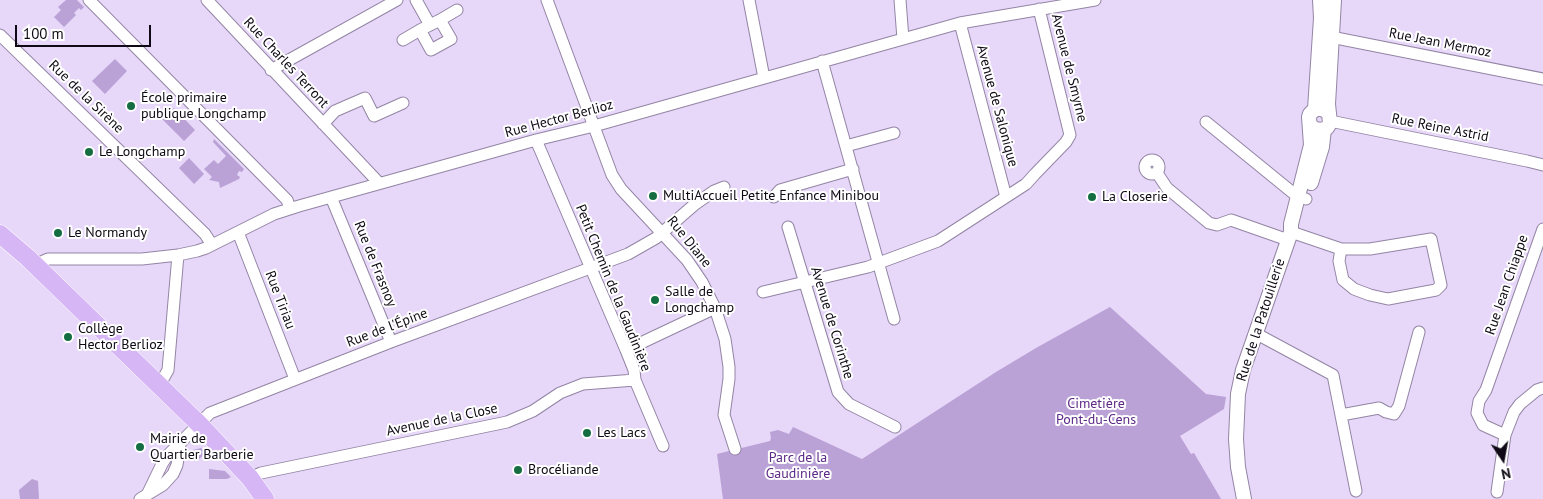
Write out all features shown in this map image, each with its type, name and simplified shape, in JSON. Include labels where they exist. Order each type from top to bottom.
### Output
[{"type":"main road","points":[[0,234],[35,265],[199,424],[250,478],[265,499]]},
{"type":"street","points":[[88,0],[287,200],[290,208]]},
{"type":"street","name":"Rue Charles Terront","points":[[207,0],[379,183]]},
{"type":"street","points":[[271,70],[397,0]]},
{"type":"street","points":[[416,0],[430,25],[431,50],[456,39],[430,25]]},
{"type":"street","name":"Rue Diane","points":[[547,0],[607,166],[614,179],[663,232],[692,267],[715,308],[725,339],[729,367],[724,415],[735,449]]},
{"type":"street","points":[[748,0],[764,78]]},
{"type":"street","points":[[900,0],[903,39]]},
{"type":"street","name":"Rue Hector Berlioz","points":[[35,265],[48,259],[58,258],[142,259],[178,255],[206,248],[290,208],[379,183],[594,126],[960,23],[1095,0]]},
{"type":"street","name":"Rue de la Patouillerie","points":[[1302,198],[1311,145],[1310,125],[1318,130],[1324,118],[1320,0]]},
{"type":"street","name":"Rue de la Patouillerie","points":[[1244,499],[1238,467],[1236,420],[1238,394],[1243,370],[1289,236],[1290,224],[1322,147],[1334,0]]},
{"type":"street","name":"Avenue de Smyrne","points":[[1006,197],[1026,184],[1066,142],[1070,134],[1039,9]]},
{"type":"street","points":[[403,40],[457,10]]},
{"type":"street","name":"Avenue de Salonique","points":[[960,23],[1006,197]]},
{"type":"street","name":"Rue de la Sirène","points":[[0,35],[205,234],[212,245]]},
{"type":"street","name":"Rue Jean Mermoz","points":[[1331,38],[1543,79]]},
{"type":"street","points":[[822,61],[894,319]]},
{"type":"street","name":"Rue Charles Terront","points":[[323,124],[335,112],[365,98],[374,116],[403,103]]},
{"type":"street","name":"Rue Reine Astrid","points":[[1324,118],[1543,166]]},
{"type":"street","points":[[1206,122],[1302,198]]},
{"type":"street","points":[[846,146],[894,133]]},
{"type":"street","name":"Petit Chemin de la Gaudinière","points":[[536,140],[626,350],[634,370],[635,380],[663,446]]},
{"type":"street","points":[[774,197],[780,190],[852,169]]},
{"type":"street","points":[[1157,173],[1167,188],[1209,223],[1217,225],[1231,220],[1341,249],[1370,249],[1432,239],[1441,284],[1436,290],[1388,299],[1370,295],[1354,289],[1343,280],[1340,261],[1341,249]]},
{"type":"street","name":"Rue de l'Épine","points":[[144,496],[168,455],[210,413],[391,342],[628,254],[663,232],[704,198],[724,187]]},
{"type":"street","name":"Rue de Frasnoy","points":[[331,197],[391,342]]},
{"type":"street","points":[[763,292],[878,263],[938,240],[1006,197]]},
{"type":"street","name":"Avenue de Corinthe","points":[[788,227],[838,392],[849,404],[895,427]]},
{"type":"street","name":"Rue Jean Chiappe","points":[[1505,435],[1483,425],[1477,414],[1479,401],[1486,390],[1543,229]]},
{"type":"street","name":"Rue Tiriau","points":[[238,232],[295,379]]},
{"type":"street","points":[[159,386],[168,370],[178,255]]},
{"type":"street","points":[[626,350],[715,308]]},
{"type":"street","points":[[1341,414],[1379,408],[1394,414],[1399,406],[1419,332]]},
{"type":"street","points":[[1255,333],[1333,375],[1356,491]]},
{"type":"street","name":"Avenue de la Close","points":[[250,478],[262,473],[507,422],[533,411],[560,393],[583,384],[635,380]]},
{"type":"street","points":[[1487,499],[1500,496],[1505,435],[1514,412],[1520,404],[1543,388]]},
{"type":"green space","points":[[66,0],[77,0],[84,7],[81,10],[79,8],[74,13],[76,15],[64,27],[54,17],[61,10],[58,7]]},
{"type":"green space","points":[[115,59],[127,71],[105,94],[92,81]]},
{"type":"green space","points":[[174,108],[195,130],[184,141],[162,119]]},
{"type":"green space","points":[[214,139],[244,169],[242,172],[239,171],[237,175],[240,177],[239,179],[220,188],[219,182],[209,180],[212,177],[204,169],[214,160],[218,164],[226,156],[213,142]]},
{"type":"green space","points":[[189,158],[204,174],[194,184],[179,168]]},
{"type":"green space","name":"Cimetière Pont-du-Cens","points":[[1110,307],[1206,394],[1226,397],[1224,409],[1180,436],[1191,454],[1194,453],[1221,499],[723,499],[717,454],[770,441],[770,432],[778,430],[789,434],[793,427],[862,459],[996,372]]},
{"type":"green space","points":[[201,448],[207,452],[197,461],[190,460],[193,450]]},
{"type":"green space","points":[[209,469],[225,471],[231,477],[227,479],[209,479]]},
{"type":"green space","points":[[32,479],[38,481],[39,499],[20,499],[19,490]]},
{"type":"place","name":"École primaire publique Longchamp","points":[[131,106]]},
{"type":"place","name":"Le Longchamp","points":[[89,152]]},
{"type":"place","name":"MultiAccueil Petite Enfance Minibou","points":[[653,196]]},
{"type":"place","name":"La Closerie","points":[[1092,197]]},
{"type":"place","name":"Le Normandy","points":[[58,233]]},
{"type":"place","name":"Salle de Longchamp","points":[[655,300]]},
{"type":"place","name":"Collège Hector Berlioz","points":[[68,337]]},
{"type":"place","name":"Les Lacs","points":[[587,433]]},
{"type":"place","name":"Mairie de Quartier Barberie","points":[[140,447]]},
{"type":"place","name":"Brocéliande","points":[[518,470]]},
{"type":"park label","name":"Parc de la Gaudinière","points":[[798,466]]}]
